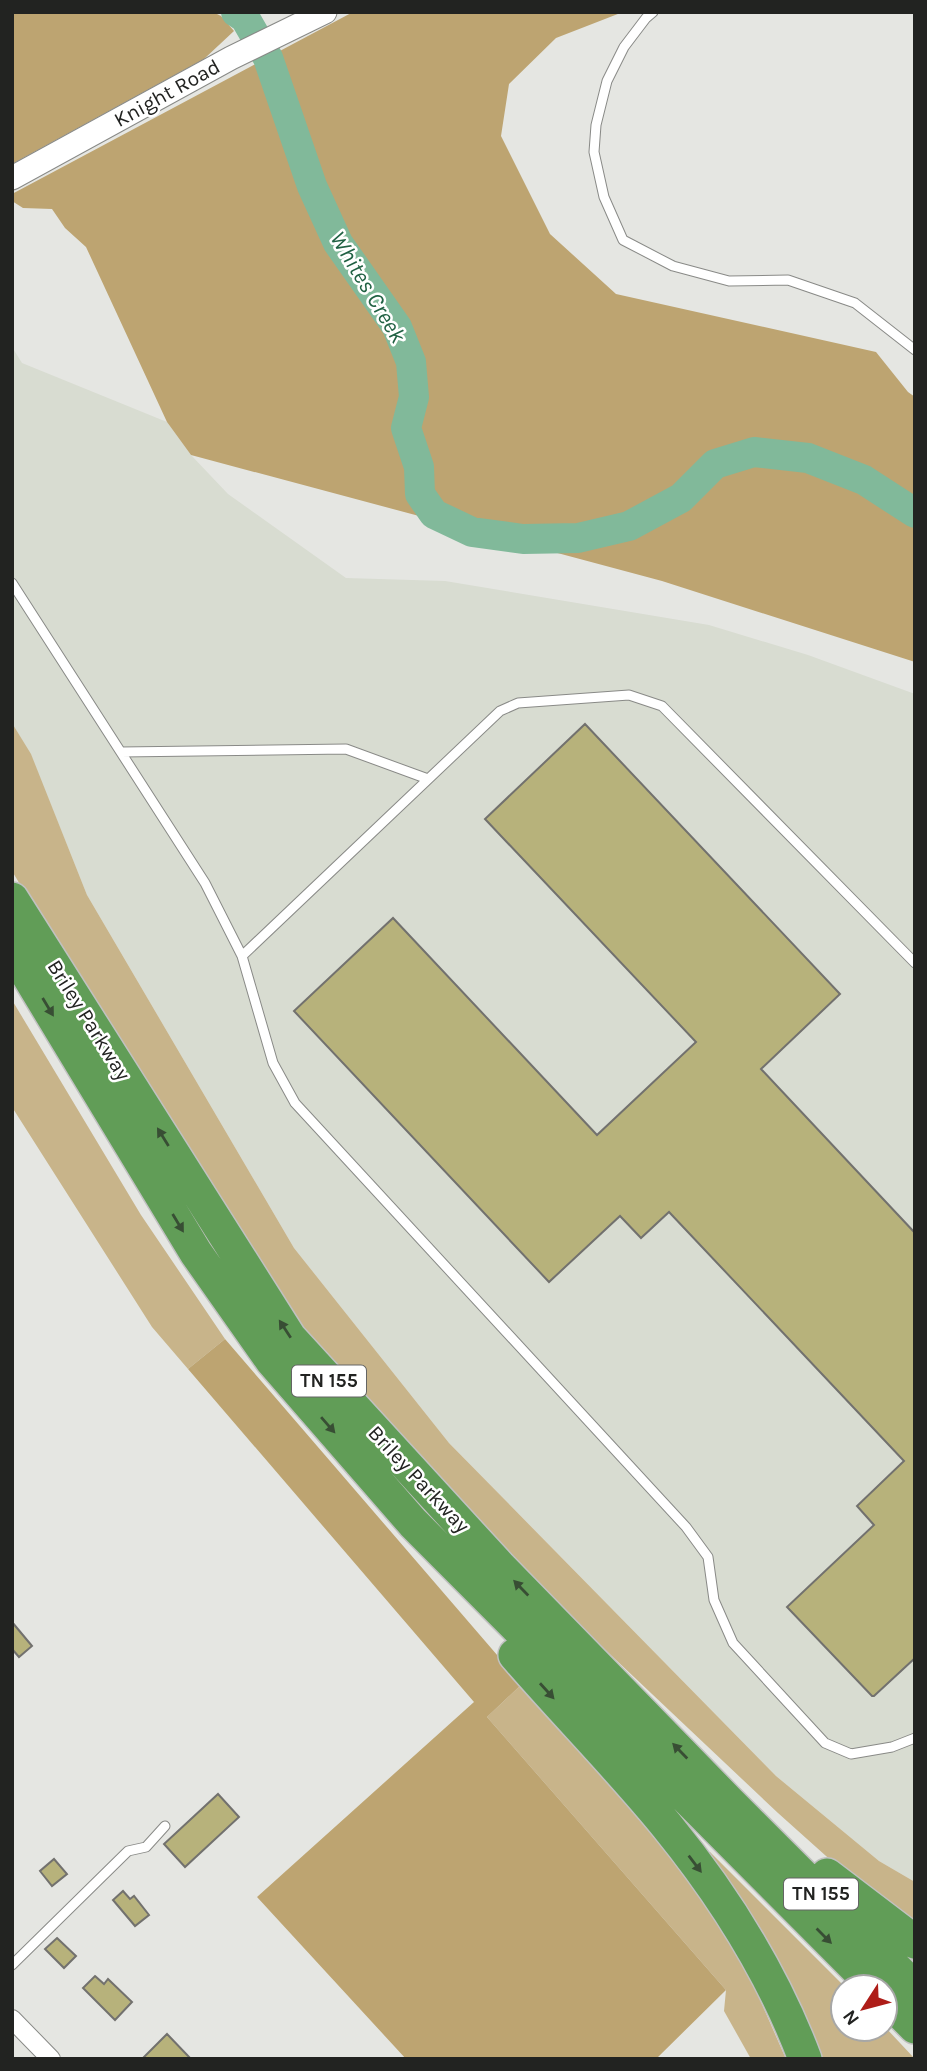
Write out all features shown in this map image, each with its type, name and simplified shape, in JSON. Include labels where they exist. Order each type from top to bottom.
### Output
[{"type":"highway","name":"Briley Parkway","points":[[12,899],[290,1338],[499,1566],[915,1988]]},
{"type":"highway","name":"Briley Parkway","points":[[12,949],[196,1253],[272,1361],[413,1523],[861,1973]]},
{"type":"highway","points":[[413,1523],[469,1601],[667,1826],[723,1901],[772,1984],[805,2059]]},
{"type":"highway","points":[[727,1800],[915,1942]]},
{"type":"highway","points":[[899,2011],[915,2027]]},
{"type":"street","name":"Knight Road","points":[[12,178],[317,14]]},
{"type":"street","points":[[12,2019],[51,2059]]},
{"type":"lane","points":[[653,12],[624,47],[607,81],[596,125],[594,152],[604,197],[623,240],[673,266],[729,281],[788,280],[855,303],[915,350]]},
{"type":"lane","points":[[12,583],[205,883],[243,956],[273,1063],[295,1104],[686,1527],[708,1557],[714,1600],[733,1643],[825,1743],[851,1754],[892,1747],[915,1738]]},
{"type":"lane","points":[[243,956],[500,711],[518,703],[629,695],[662,706],[915,962]]},
{"type":"lane","points":[[121,752],[346,749],[428,779]]},
{"type":"lane","points":[[12,1965],[128,1851],[146,1847],[165,1826]]},
{"type":"shaded area","points":[[12,12],[213,12],[221,16],[234,31],[204,59],[12,164]]},
{"type":"shaded area","points":[[353,12],[623,12],[556,38],[509,84],[501,136],[550,234],[616,294],[876,352],[915,397],[915,662],[662,581],[191,455],[167,422],[86,247],[65,228],[52,209],[23,208],[12,201],[12,194]]},
{"type":"shaded area","points":[[12,347],[22,363],[167,422],[191,455],[228,494],[346,578],[445,581],[709,625],[808,655],[915,694],[915,1882],[879,1861],[776,1776],[449,1443],[294,1248],[87,895],[31,755],[12,723]]},
{"type":"shaded area","points":[[12,723],[31,754],[87,895],[294,1248],[449,1443],[776,1776],[879,1861],[915,1882],[915,1926],[864,1890],[778,1813],[526,1575],[300,1332],[212,1205],[12,871]]},
{"type":"shaded area","points":[[12,1000],[141,1215],[225,1339],[188,1369],[152,1327],[12,1107]]},
{"type":"shaded area","points":[[225,1339],[522,1684],[487,1717],[726,1990],[656,2059],[406,2059],[257,1897],[474,1702],[188,1369]]},
{"type":"shaded area","points":[[522,1684],[671,1853],[717,1917],[754,1986],[786,2059],[751,2059],[724,2011],[726,1990],[487,1717]]},
{"type":"shaded area","points":[[710,1852],[831,1973],[829,2043],[899,2042],[915,2059],[815,2059],[701,1857]]},
{"type":"building","points":[[585,724],[840,994],[761,1069],[915,1233],[915,1658],[874,1696],[787,1607],[874,1525],[857,1506],[904,1461],[669,1212],[641,1238],[620,1216],[549,1282],[294,1011],[393,918],[597,1135],[696,1042],[485,819]]},
{"type":"building","points":[[12,1622],[32,1646],[19,1657],[12,1649]]},
{"type":"building","points":[[218,1794],[239,1817],[185,1867],[164,1844]]},
{"type":"building","points":[[54,1859],[67,1874],[52,1886],[40,1871]]},
{"type":"building","points":[[123,1891],[130,1899],[134,1896],[149,1915],[135,1926],[113,1900]]},
{"type":"building","points":[[57,1938],[76,1956],[64,1968],[45,1949]]},
{"type":"building","points":[[95,1976],[104,1984],[108,1979],[132,2002],[115,2020],[83,1988]]},
{"type":"building","points":[[167,2034],[191,2059],[142,2059]]},
{"type":"waterway","name":"Whites Creek","points":[[236,12],[245,18],[268,58],[312,186],[338,243],[397,327],[411,362],[414,397],[406,428],[419,467],[420,494],[434,514],[472,532],[523,539],[578,538],[629,526],[681,498],[715,464],[754,452],[808,458],[864,480],[915,513]]}]
